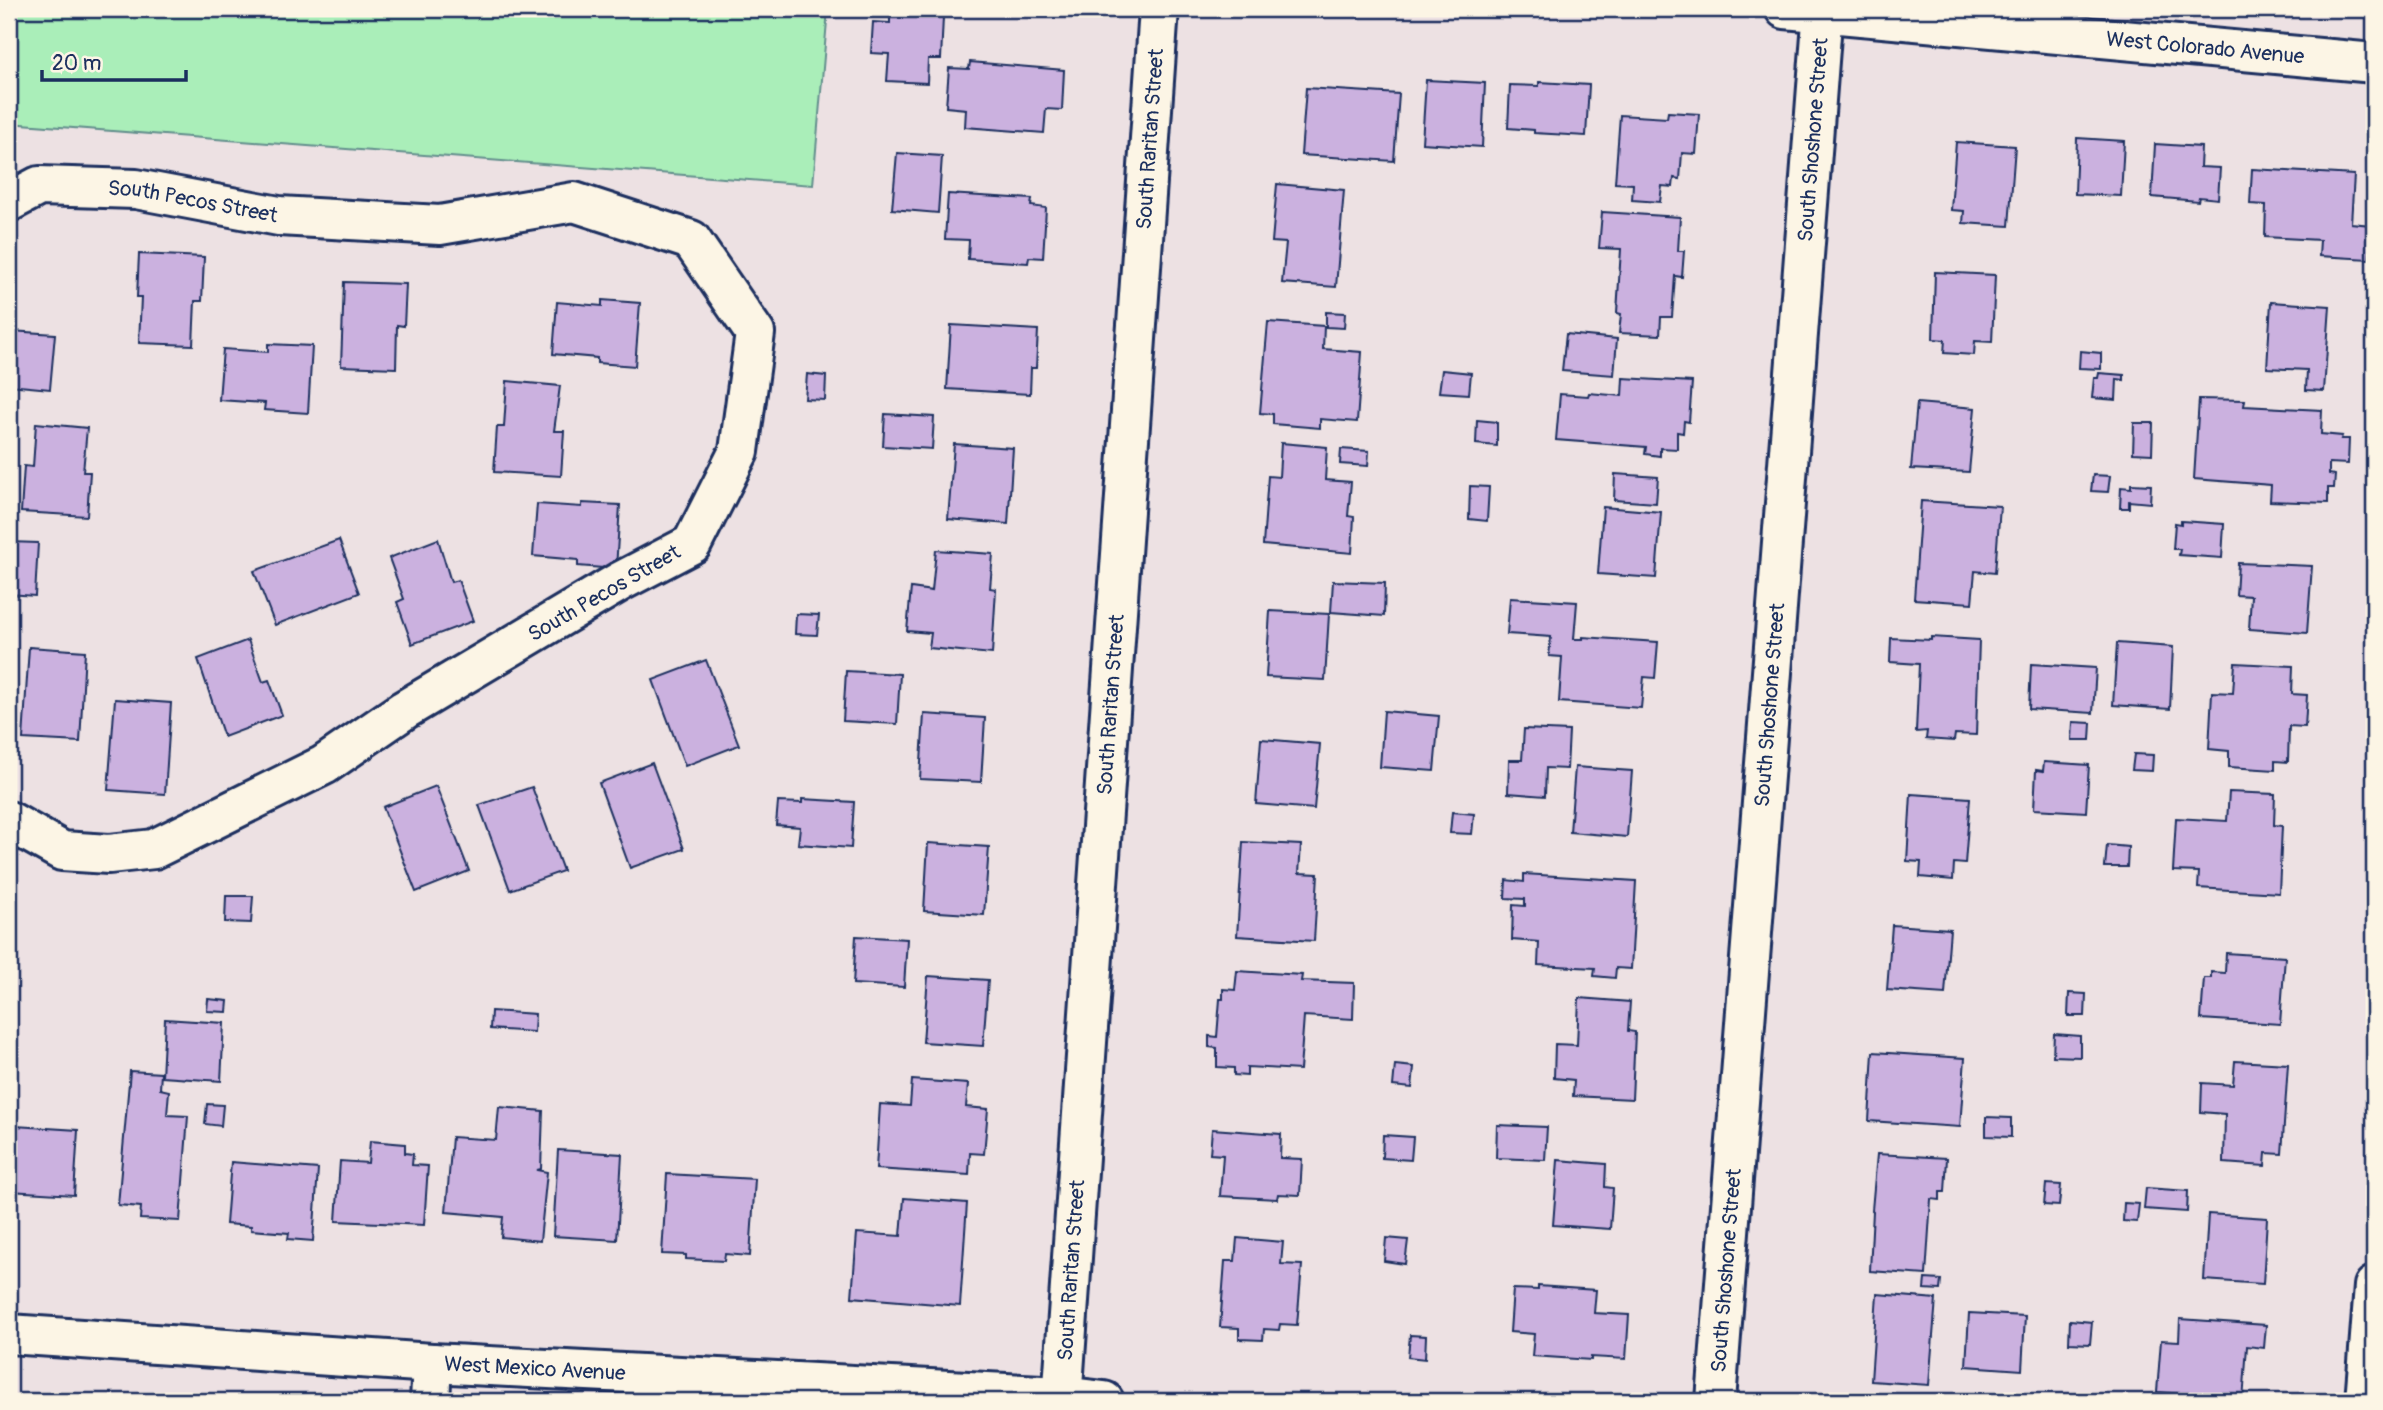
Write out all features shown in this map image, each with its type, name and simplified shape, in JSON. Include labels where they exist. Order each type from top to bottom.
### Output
[{"type":"street","name":"South Raritan Street","points":[[1062,1399],[1159,9]]},
{"type":"street","name":"West Colorado Avenue","points":[[1785,9],[1823,10],[2374,63]]},
{"type":"street","name":"South Shoshone Street","points":[[1716,1401],[1823,10]]},
{"type":"street","name":"South Pecos Street","points":[[9,202],[39,186],[136,189],[279,216],[440,225],[574,202],[691,240],[755,333],[739,451],[692,544],[621,581],[404,710],[324,765],[154,849],[109,854],[62,851],[9,821]]},
{"type":"street","points":[[2365,1401],[2374,1286]]},
{"type":"street","name":"West Mexico Avenue","points":[[9,1334],[432,1363],[1104,1401]]},
{"type":"street","points":[[430,1401],[432,1363]]},
{"type":"green space","points":[[9,9],[828,9],[813,185],[9,123]]},
{"type":"building","points":[[890,14],[943,17],[941,59],[928,59],[927,83],[887,81],[889,54],[871,53],[873,22],[890,23]]},
{"type":"building","points":[[970,62],[1064,70],[1062,110],[1046,109],[1044,133],[965,127],[966,109],[946,107],[949,68],[969,69]]},
{"type":"building","points":[[1426,80],[1485,83],[1482,147],[1422,143]]},
{"type":"building","points":[[1539,82],[1589,85],[1586,136],[1534,133],[1534,130],[1508,128],[1510,85],[1539,86]]},
{"type":"building","points":[[1306,88],[1399,94],[1394,161],[1301,155]]},
{"type":"building","points":[[1668,112],[1699,114],[1696,154],[1682,153],[1680,179],[1674,178],[1673,187],[1662,186],[1660,202],[1632,200],[1633,184],[1615,183],[1620,115],[1667,118]]},
{"type":"building","points":[[2077,138],[2124,141],[2121,196],[2075,194]]},
{"type":"building","points":[[1956,142],[2015,146],[2009,226],[1963,223],[1964,211],[1951,210]]},
{"type":"building","points":[[2155,144],[2201,147],[2200,167],[2220,168],[2218,199],[2199,197],[2198,201],[2152,197]]},
{"type":"building","points":[[897,153],[942,156],[938,213],[892,209]]},
{"type":"building","points":[[2252,169],[2354,175],[2351,223],[2371,225],[2369,259],[2319,256],[2320,240],[2265,237],[2266,205],[2250,204]]},
{"type":"building","points":[[1277,184],[1344,190],[1336,287],[1282,283],[1286,243],[1272,242]]},
{"type":"building","points":[[948,194],[1032,199],[1031,206],[1046,208],[1043,258],[1029,257],[1028,263],[968,259],[969,240],[945,239]]},
{"type":"building","points":[[1602,212],[1680,217],[1678,251],[1684,251],[1682,277],[1675,276],[1672,317],[1661,317],[1660,335],[1619,333],[1621,314],[1617,313],[1621,249],[1599,248]]},
{"type":"building","points":[[139,254],[204,257],[202,301],[195,301],[193,345],[139,343]]},
{"type":"building","points":[[1935,272],[1995,275],[1992,342],[1975,341],[1974,355],[1944,353],[1945,340],[1933,339]]},
{"type":"building","points":[[344,282],[406,284],[404,326],[397,325],[396,368],[341,366]]},
{"type":"building","points":[[602,300],[640,303],[635,366],[597,363],[597,358],[553,354],[557,302],[602,306]]},
{"type":"building","points":[[2271,302],[2330,306],[2324,391],[2306,390],[2307,370],[2267,368]]},
{"type":"building","points":[[1326,312],[1345,313],[1344,328],[1326,327]]},
{"type":"building","points":[[1268,322],[1324,326],[1323,349],[1362,352],[1357,422],[1320,419],[1320,428],[1273,424],[1273,414],[1260,413]]},
{"type":"building","points":[[951,325],[1038,330],[1036,368],[1031,368],[1030,394],[947,389]]},
{"type":"building","points":[[9,326],[11,331],[55,334],[50,389],[9,385]]},
{"type":"building","points":[[1566,334],[1617,339],[1614,375],[1562,371]]},
{"type":"building","points":[[268,344],[312,346],[308,413],[264,410],[265,403],[219,400],[223,349],[268,352]]},
{"type":"building","points":[[2080,351],[2101,353],[2101,369],[2079,368]]},
{"type":"building","points":[[1442,370],[1471,373],[1469,394],[1439,392]]},
{"type":"building","points":[[2099,373],[2124,375],[2124,380],[2117,379],[2116,400],[2092,398],[2094,378],[2098,378]]},
{"type":"building","points":[[807,374],[826,376],[825,400],[805,399]]},
{"type":"building","points":[[1623,378],[1692,382],[1689,422],[1684,421],[1683,433],[1677,432],[1677,449],[1660,448],[1660,456],[1645,454],[1646,447],[1556,440],[1560,394],[1622,396]]},
{"type":"building","points":[[507,381],[560,386],[554,431],[564,431],[561,476],[494,472],[497,427],[504,427]]},
{"type":"building","points":[[2199,399],[2245,400],[2244,406],[2322,410],[2321,434],[2349,439],[2348,464],[2329,463],[2329,474],[2335,475],[2334,488],[2328,488],[2328,503],[2270,501],[2271,485],[2194,479]]},
{"type":"building","points":[[1917,403],[1975,408],[1969,472],[1911,469]]},
{"type":"building","points":[[885,414],[934,417],[932,449],[883,446]]},
{"type":"building","points":[[1477,420],[1497,422],[1497,446],[1476,444]]},
{"type":"building","points":[[36,423],[87,428],[83,472],[90,472],[87,516],[21,512],[24,466],[33,467]]},
{"type":"building","points":[[2134,423],[2153,423],[2152,454],[2133,453]]},
{"type":"building","points":[[1281,443],[1327,447],[1325,480],[1351,482],[1348,516],[1354,517],[1352,553],[1263,545],[1268,476],[1279,477]]},
{"type":"building","points":[[954,444],[1013,448],[1008,524],[948,519]]},
{"type":"building","points":[[1341,449],[1369,451],[1368,466],[1340,464]]},
{"type":"building","points":[[1615,474],[1658,477],[1656,503],[1614,500]]},
{"type":"building","points":[[2093,475],[2110,476],[2108,492],[2091,491]]},
{"type":"building","points":[[2131,484],[2151,485],[2150,503],[2129,501],[2129,508],[2120,508],[2121,487],[2131,488]]},
{"type":"building","points":[[1470,486],[1489,487],[1487,521],[1469,519]]},
{"type":"building","points":[[1921,501],[2000,506],[1995,573],[1975,571],[1972,603],[1914,599]]},
{"type":"building","points":[[582,503],[620,505],[616,569],[578,566],[578,560],[533,556],[537,504],[582,507]]},
{"type":"building","points":[[1603,507],[1661,512],[1656,578],[1598,574]]},
{"type":"building","points":[[2181,521],[2224,524],[2222,558],[2179,555],[2180,549],[2173,549],[2175,523],[2181,524]]},
{"type":"building","points":[[438,539],[451,582],[458,580],[473,621],[412,644],[397,602],[404,599],[389,558]]},
{"type":"building","points":[[339,540],[359,593],[275,625],[254,571]]},
{"type":"building","points":[[9,542],[38,543],[35,596],[9,594]]},
{"type":"building","points":[[936,550],[993,554],[990,588],[996,589],[992,654],[929,648],[931,633],[907,631],[911,588],[932,591]]},
{"type":"building","points":[[2238,563],[2312,566],[2307,633],[2249,629],[2251,596],[2236,595]]},
{"type":"building","points":[[1333,581],[1385,583],[1384,616],[1331,612]]},
{"type":"building","points":[[1510,598],[1577,602],[1574,639],[1583,637],[1658,642],[1655,678],[1644,677],[1641,708],[1559,702],[1562,657],[1549,656],[1551,637],[1507,634]]},
{"type":"building","points":[[1270,611],[1329,614],[1325,680],[1266,677]]},
{"type":"building","points":[[796,614],[819,615],[817,635],[795,634]]},
{"type":"building","points":[[1931,637],[1979,640],[1976,735],[1955,734],[1954,741],[1926,739],[1927,731],[1916,732],[1919,664],[1890,662],[1891,638],[1931,640]]},
{"type":"building","points":[[248,640],[263,682],[269,680],[282,715],[224,737],[198,659]]},
{"type":"building","points":[[2117,643],[2173,647],[2170,709],[2113,705]]},
{"type":"building","points":[[29,647],[85,651],[80,742],[23,739]]},
{"type":"building","points":[[706,660],[739,745],[685,766],[653,680]]},
{"type":"building","points":[[2235,663],[2293,666],[2292,694],[2307,695],[2305,727],[2289,726],[2288,762],[2275,761],[2275,770],[2229,767],[2229,751],[2209,749],[2212,692],[2233,693]]},
{"type":"building","points":[[2031,664],[2096,668],[2093,713],[2029,709]]},
{"type":"building","points":[[846,671],[900,674],[897,724],[843,721]]},
{"type":"building","points":[[115,699],[171,703],[165,794],[108,790]]},
{"type":"building","points":[[1384,711],[1439,716],[1434,771],[1380,767]]},
{"type":"building","points":[[924,714],[985,718],[981,782],[920,779]]},
{"type":"building","points":[[2073,722],[2091,723],[2090,740],[2072,740]]},
{"type":"building","points":[[1524,729],[1569,731],[1567,769],[1546,768],[1545,796],[1508,793],[1509,760],[1522,760]]},
{"type":"building","points":[[1261,739],[1320,744],[1314,809],[1256,804]]},
{"type":"building","points":[[2134,754],[2153,755],[2152,771],[2132,770]]},
{"type":"building","points":[[2044,762],[2089,765],[2086,812],[2034,809],[2036,770],[2043,771]]},
{"type":"building","points":[[652,763],[684,849],[630,868],[599,783]]},
{"type":"building","points":[[1575,767],[1632,771],[1627,837],[1570,832]]},
{"type":"building","points":[[436,786],[469,871],[416,892],[383,807]]},
{"type":"building","points":[[532,787],[563,871],[510,890],[479,805]]},
{"type":"building","points":[[2229,792],[2275,794],[2274,825],[2282,826],[2279,893],[2198,888],[2199,872],[2173,871],[2176,818],[2227,821]]},
{"type":"building","points":[[1911,794],[1970,798],[1965,864],[1954,863],[1953,880],[1920,877],[1921,862],[1907,861]]},
{"type":"building","points":[[802,799],[854,802],[851,848],[798,844],[800,827],[776,825],[778,802],[802,803]]},
{"type":"building","points":[[1452,812],[1474,814],[1472,834],[1450,833]]},
{"type":"building","points":[[1243,842],[1301,845],[1299,873],[1318,874],[1314,941],[1237,936]]},
{"type":"building","points":[[928,843],[989,847],[984,915],[924,911]]},
{"type":"building","points":[[2107,845],[2128,847],[2127,867],[2105,867]]},
{"type":"building","points":[[1524,874],[1636,881],[1631,969],[1616,968],[1615,978],[1594,976],[1595,968],[1538,965],[1539,942],[1512,940],[1513,905],[1525,906],[1525,899],[1505,898],[1506,880],[1524,882]]},
{"type":"building","points":[[226,896],[253,896],[251,923],[225,922]]},
{"type":"building","points":[[1892,925],[1950,929],[1945,994],[1887,990]]},
{"type":"building","points":[[856,936],[907,939],[904,987],[853,984]]},
{"type":"building","points":[[2226,953],[2285,957],[2280,1024],[2201,1019],[2204,978],[2211,978],[2211,972],[2225,973]]},
{"type":"building","points":[[1237,971],[1302,975],[1301,981],[1354,983],[1353,1019],[1304,1016],[1300,1070],[1247,1067],[1247,1076],[1234,1075],[1234,1068],[1217,1067],[1217,1048],[1209,1047],[1209,1036],[1217,1037],[1223,989],[1235,990]]},
{"type":"building","points":[[928,976],[988,980],[983,1046],[923,1042]]},
{"type":"building","points":[[2069,993],[2086,994],[2085,1016],[2068,1016]]},
{"type":"building","points":[[1579,998],[1630,1002],[1628,1031],[1635,1032],[1632,1099],[1573,1096],[1574,1080],[1554,1078],[1555,1044],[1577,1045]]},
{"type":"building","points":[[208,999],[228,1001],[227,1012],[207,1011]]},
{"type":"building","points":[[491,1011],[535,1014],[534,1032],[490,1029]]},
{"type":"building","points":[[165,1019],[224,1023],[221,1081],[162,1077]]},
{"type":"building","points":[[2054,1034],[2080,1036],[2080,1057],[2053,1056]]},
{"type":"building","points":[[1873,1052],[1965,1058],[1960,1127],[1869,1121]]},
{"type":"building","points":[[2235,1061],[2288,1064],[2282,1154],[2266,1153],[2265,1166],[2224,1163],[2225,1114],[2201,1112],[2202,1083],[2233,1085]]},
{"type":"building","points":[[1395,1065],[1414,1067],[1412,1088],[1393,1086]]},
{"type":"building","points":[[130,1071],[161,1073],[160,1089],[169,1091],[167,1115],[188,1116],[180,1221],[140,1219],[141,1207],[118,1205]]},
{"type":"building","points":[[912,1080],[968,1084],[966,1107],[988,1109],[984,1154],[970,1153],[969,1175],[876,1169],[880,1104],[910,1106]]},
{"type":"building","points":[[207,1104],[223,1105],[221,1126],[205,1124]]},
{"type":"building","points":[[499,1107],[543,1111],[541,1169],[537,1170],[547,1172],[540,1241],[501,1237],[503,1217],[446,1212],[452,1137],[496,1140]]},
{"type":"building","points":[[1986,1117],[2011,1118],[2011,1137],[1986,1136]]},
{"type":"building","points":[[1497,1125],[1547,1127],[1545,1160],[1496,1158]]},
{"type":"building","points":[[15,1126],[78,1130],[74,1195],[10,1191]]},
{"type":"building","points":[[1212,1129],[1281,1134],[1280,1158],[1302,1159],[1300,1195],[1278,1194],[1277,1199],[1220,1196],[1223,1155],[1210,1154]]},
{"type":"building","points":[[1383,1135],[1413,1137],[1411,1160],[1382,1158]]},
{"type":"building","points":[[370,1141],[405,1144],[405,1153],[413,1154],[412,1165],[428,1166],[424,1225],[336,1221],[340,1161],[368,1163]]},
{"type":"building","points":[[558,1150],[622,1154],[617,1240],[553,1236]]},
{"type":"building","points":[[1877,1154],[1947,1158],[1945,1192],[1940,1192],[1940,1200],[1931,1199],[1926,1275],[1870,1271]]},
{"type":"building","points":[[1558,1160],[1606,1164],[1605,1187],[1613,1188],[1610,1229],[1553,1225]]},
{"type":"building","points":[[231,1162],[318,1169],[313,1241],[288,1239],[289,1233],[251,1230],[251,1226],[226,1224]]},
{"type":"building","points":[[667,1174],[755,1179],[750,1256],[725,1254],[724,1261],[686,1259],[686,1255],[662,1254]]},
{"type":"building","points":[[2046,1184],[2061,1185],[2059,1206],[2044,1205]]},
{"type":"building","points":[[2146,1188],[2188,1191],[2187,1212],[2144,1209]]},
{"type":"building","points":[[904,1198],[967,1203],[960,1306],[852,1297],[857,1233],[901,1236]]},
{"type":"building","points":[[2124,1203],[2139,1204],[2137,1222],[2123,1221]]},
{"type":"building","points":[[2208,1214],[2267,1218],[2263,1284],[2204,1280]]},
{"type":"building","points":[[1237,1238],[1283,1242],[1281,1264],[1302,1265],[1297,1325],[1280,1324],[1279,1330],[1264,1329],[1263,1340],[1239,1339],[1239,1328],[1220,1327],[1225,1261],[1235,1261]]},
{"type":"building","points":[[1386,1238],[1408,1240],[1405,1264],[1384,1261]]},
{"type":"building","points":[[1925,1279],[1941,1280],[1940,1290],[1924,1289]]},
{"type":"building","points":[[1538,1286],[1596,1290],[1594,1313],[1629,1315],[1626,1359],[1591,1357],[1591,1360],[1532,1356],[1534,1334],[1510,1332],[1513,1289],[1538,1290]]},
{"type":"building","points":[[1877,1294],[1936,1299],[1929,1385],[1871,1381]]},
{"type":"building","points":[[1969,1313],[2025,1316],[2022,1370],[1966,1366]]},
{"type":"building","points":[[2180,1319],[2266,1325],[2264,1348],[2247,1346],[2243,1401],[2184,1401],[2185,1394],[2157,1392],[2161,1340],[2179,1341]]},
{"type":"building","points":[[2070,1320],[2092,1322],[2090,1344],[2069,1343]]},
{"type":"building","points":[[1410,1335],[1426,1336],[1425,1359],[1408,1357]]}]
